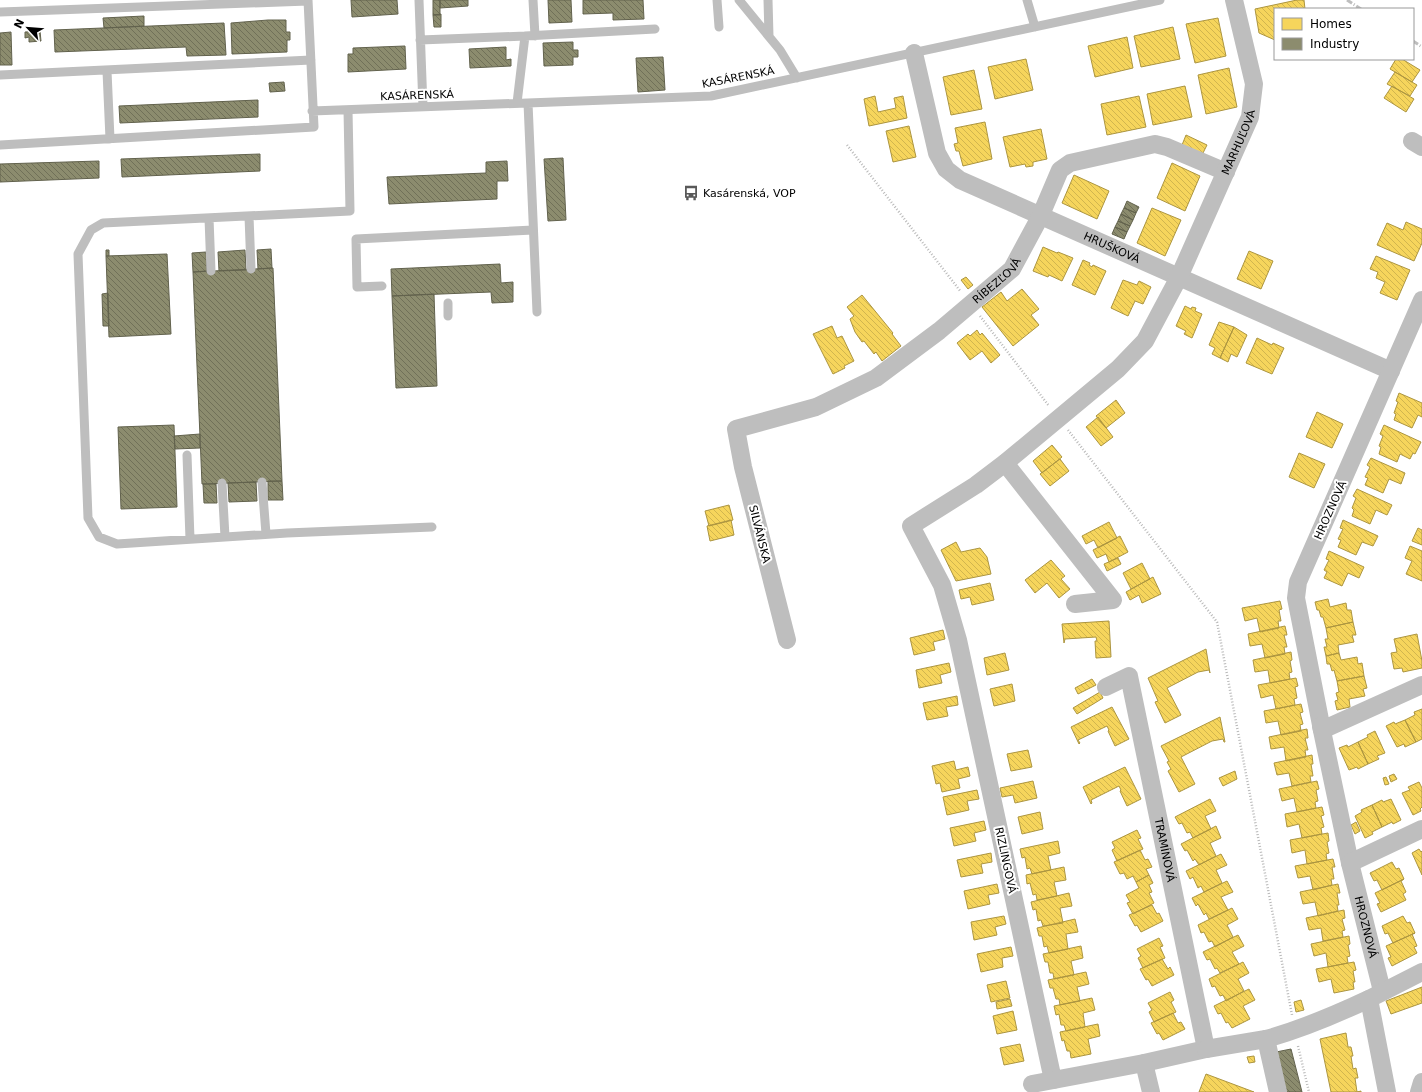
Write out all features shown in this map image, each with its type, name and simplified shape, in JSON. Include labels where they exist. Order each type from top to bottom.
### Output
[{"type":"street","name":"MARHUĽOVÁ","points":[[1005,464],[1118,369],[1145,341],[1179,277],[1250,117],[1254,84],[1234,0]]},
{"type":"street","name":"HRUŠKOVÁ","points":[[914,53],[936,153],[946,168],[960,180],[1040,217],[1391,371]]},
{"type":"street","name":"RÍBEZĽOVÁ","points":[[736,429],[816,407],[876,378],[939,331],[1012,269],[1040,217],[1060,170],[1070,163],[1155,144],[1167,147],[1226,172]]},
{"type":"street","name":"HROZNOVÁ","points":[[1387,1092],[1375,995],[1350,863],[1296,598],[1298,582],[1422,300]]},
{"type":"street","name":"SILVÁNSKA","points":[[736,429],[743,467],[787,640]]},
{"type":"street","points":[[1005,464],[1113,600],[1075,604]]},
{"type":"street","name":"RIZLINGOVÁ","points":[[1005,464],[976,485],[912,526],[942,585],[958,640],[1053,1080]]},
{"type":"street","name":"TRAMÍNOVÁ","points":[[1106,687],[1129,676],[1206,1049]]},
{"type":"street","points":[[1322,728],[1422,686]]},
{"type":"street","points":[[1350,863],[1422,829]]},
{"type":"street","points":[[1032,1084],[1144,1063],[1206,1049],[1266,1039],[1295,1031],[1335,1015],[1422,972]]},
{"type":"street","points":[[1266,1039],[1278,1092]]},
{"type":"street","points":[[1144,1063],[1151,1092]]},
{"type":"street","points":[[1419,1092],[1422,1083]]},
{"type":"lane","points":[[419,0],[423,107]]},
{"type":"lane","points":[[533,0],[535,36]]},
{"type":"lane","points":[[717,0],[719,27]]},
{"type":"lane","points":[[739,0],[780,50],[797,78]]},
{"type":"lane","points":[[768,0],[769,36]]},
{"type":"lane","points":[[1027,0],[1035,27]]},
{"type":"lane","name":"KASÁRENSKÁ","points":[[312,111],[711,96],[1160,0]]},
{"type":"lane","points":[[0,12],[140,4],[308,1],[312,111],[314,127],[0,145]]},
{"type":"lane","points":[[420,40],[535,36],[655,29]]},
{"type":"lane","points":[[517,104],[525,36]]},
{"type":"lane","points":[[0,75],[108,71],[311,60]]},
{"type":"lane","points":[[108,71],[110,139]]},
{"type":"lane","points":[[528,103],[537,312]]},
{"type":"lane","points":[[348,110],[350,211],[103,223],[91,230],[78,254],[88,518],[99,536],[117,544],[266,534],[432,528]]},
{"type":"lane","points":[[250,216],[251,269]]},
{"type":"lane","points":[[209,218],[212,271]]},
{"type":"lane","points":[[382,286],[357,287],[356,239],[534,230]]},
{"type":"lane","points":[[448,302],[448,316]]},
{"type":"lane","points":[[187,455],[190,539]]},
{"type":"lane","points":[[262,482],[266,534]]},
{"type":"lane","points":[[222,483],[225,537]]},
{"type":"path","points":[[847,145],[1217,622],[1295,1031],[1309,1092]]},
{"type":"building: Homes","points":[[1297,0],[1304,0],[1305,8],[1274,8],[1274,40],[1259,33],[1255,9]]},
{"type":"building: Homes","points":[[1218,18],[1226,56],[1195,63],[1186,24]]},
{"type":"building: Homes","points":[[1173,27],[1180,59],[1141,67],[1134,36]]},
{"type":"building: Homes","points":[[1127,37],[1133,68],[1095,77],[1088,46]]},
{"type":"building: Homes","points":[[1026,59],[1033,90],[995,99],[988,67]]},
{"type":"building: Homes","points":[[1395,60],[1404,60],[1420,70],[1412,82],[1390,69]]},
{"type":"building: Homes","points":[[1229,68],[1237,107],[1206,114],[1198,75]]},
{"type":"building: Homes","points":[[974,70],[982,109],[951,115],[943,77]]},
{"type":"building: Homes","points":[[1395,72],[1417,85],[1410,96],[1387,84]]},
{"type":"building: Homes","points":[[1185,86],[1192,117],[1153,125],[1147,94]]},
{"type":"building: Homes","points":[[1392,86],[1414,99],[1406,112],[1384,98]]},
{"type":"building: Homes","points":[[875,96],[878,112],[896,108],[894,98],[903,96],[907,118],[869,126],[864,99]]},
{"type":"building: Homes","points":[[1139,96],[1146,127],[1107,135],[1101,104]]},
{"type":"building: Homes","points":[[985,122],[992,159],[963,166],[959,151],[956,151],[954,144],[958,143],[955,128]]},
{"type":"building: Homes","points":[[909,126],[916,157],[893,162],[886,131]]},
{"type":"building: Homes","points":[[1041,129],[1047,159],[1033,162],[1033,166],[1026,167],[1025,164],[1010,167],[1003,137]]},
{"type":"building: Homes","points":[[1186,135],[1207,145],[1202,155],[1182,145]]},
{"type":"building: Homes","points":[[1172,163],[1200,176],[1185,211],[1157,198]]},
{"type":"building: Homes","points":[[1074,175],[1109,191],[1097,219],[1062,203]]},
{"type":"building: Homes","points":[[1152,208],[1181,220],[1165,256],[1137,243]]},
{"type":"building: Homes","points":[[1406,222],[1422,229],[1422,243],[1414,261],[1377,245],[1387,223],[1403,230]]},
{"type":"building: Homes","points":[[1043,247],[1073,258],[1062,281],[1049,275],[1048,277],[1033,271]]},
{"type":"building: Homes","points":[[1249,251],[1273,261],[1261,289],[1237,279]]},
{"type":"building: Homes","points":[[1376,256],[1410,270],[1397,300],[1380,293],[1385,282],[1376,278],[1378,272],[1370,269]]},
{"type":"building: Homes","points":[[1083,260],[1090,263],[1089,265],[1092,267],[1093,265],[1106,271],[1095,295],[1072,285]]},
{"type":"building: Homes","points":[[966,277],[973,285],[968,289],[961,280]]},
{"type":"building: Homes","points":[[1123,280],[1137,285],[1139,281],[1151,287],[1143,304],[1135,301],[1128,316],[1111,308]]},
{"type":"building: Homes","points":[[1022,289],[1039,309],[1031,315],[1039,325],[1013,346],[982,307],[1001,292],[1007,301]]},
{"type":"building: Homes","points":[[862,295],[893,333],[892,334],[901,346],[882,361],[876,352],[874,354],[864,341],[862,342],[855,332],[850,319],[854,316],[847,307]]},
{"type":"building: Homes","points":[[1185,306],[1191,309],[1192,307],[1196,308],[1195,311],[1202,314],[1192,338],[1184,334],[1186,331],[1176,326]]},
{"type":"building: Homes","points":[[1219,322],[1234,327],[1220,358],[1212,354],[1215,348],[1209,345]]},
{"type":"building: Homes","points":[[832,326],[837,338],[842,336],[854,361],[844,366],[845,368],[833,374],[813,334]]},
{"type":"building: Homes","points":[[1234,327],[1247,335],[1237,357],[1231,354],[1228,362],[1220,358]]},
{"type":"building: Homes","points":[[977,330],[980,335],[982,333],[1000,355],[991,363],[982,351],[970,360],[957,343],[968,334],[970,336]]},
{"type":"building: Homes","points":[[1257,338],[1272,345],[1273,343],[1284,348],[1272,374],[1246,363]]},
{"type":"building: Homes","points":[[1399,393],[1422,403],[1422,417],[1418,415],[1412,428],[1394,420],[1396,414],[1394,413],[1398,402],[1396,401]]},
{"type":"building: Homes","points":[[1116,400],[1125,413],[1106,428],[1096,416]]},
{"type":"building: Homes","points":[[1317,412],[1343,424],[1332,448],[1306,437]]},
{"type":"building: Homes","points":[[1098,417],[1113,437],[1101,446],[1086,427]]},
{"type":"building: Homes","points":[[1384,425],[1421,442],[1415,454],[1413,453],[1410,459],[1400,454],[1397,462],[1379,454],[1381,447],[1379,446],[1383,436],[1380,434]]},
{"type":"building: Homes","points":[[1052,445],[1062,457],[1042,473],[1033,461]]},
{"type":"building: Homes","points":[[1299,453],[1325,464],[1314,488],[1289,477]]},
{"type":"building: Homes","points":[[1371,458],[1405,473],[1401,484],[1389,479],[1383,493],[1365,485],[1368,478],[1365,477],[1370,467],[1367,465]]},
{"type":"building: Homes","points":[[1060,459],[1069,471],[1050,486],[1040,474]]},
{"type":"building: Homes","points":[[1357,489],[1392,505],[1387,515],[1376,510],[1370,524],[1352,516],[1354,510],[1352,508],[1356,498],[1353,496]]},
{"type":"building: Homes","points":[[729,505],[733,520],[709,526],[705,511]]},
{"type":"building: Homes","points":[[731,520],[734,535],[710,541],[707,526]]},
{"type":"building: Homes","points":[[1343,520],[1378,536],[1373,546],[1362,542],[1356,555],[1338,547],[1341,540],[1338,539],[1343,529],[1340,528]]},
{"type":"building: Homes","points":[[1109,522],[1117,538],[1098,548],[1094,540],[1086,544],[1082,536]]},
{"type":"building: Homes","points":[[1418,528],[1422,530],[1422,545],[1412,541]]},
{"type":"building: Homes","points":[[1120,536],[1128,552],[1109,562],[1106,554],[1097,558],[1093,550]]},
{"type":"building: Homes","points":[[956,542],[961,552],[980,548],[987,557],[991,574],[956,581],[941,550]]},
{"type":"building: Homes","points":[[1410,546],[1422,551],[1422,581],[1406,574],[1412,561],[1405,558]]},
{"type":"building: Homes","points":[[1329,551],[1364,567],[1359,578],[1348,573],[1342,586],[1324,578],[1327,572],[1324,570],[1329,560],[1326,559]]},
{"type":"building: Homes","points":[[1118,558],[1121,564],[1107,571],[1104,564]]},
{"type":"building: Homes","points":[[1051,560],[1065,576],[1061,579],[1070,589],[1059,598],[1047,583],[1035,593],[1025,580]]},
{"type":"building: Homes","points":[[1142,563],[1150,579],[1131,589],[1123,573]]},
{"type":"building: Homes","points":[[1153,577],[1161,594],[1142,603],[1139,595],[1130,600],[1126,592]]},
{"type":"building: Homes","points":[[990,583],[994,600],[972,605],[970,597],[961,599],[959,590]]},
{"type":"building: Homes","points":[[1328,599],[1330,607],[1346,603],[1347,610],[1351,610],[1353,622],[1326,628],[1323,617],[1321,617],[1319,610],[1317,610],[1315,602]]},
{"type":"building: Homes","points":[[1280,601],[1282,609],[1279,610],[1281,621],[1278,621],[1279,628],[1260,632],[1257,618],[1245,621],[1242,608]]},
{"type":"building: Homes","points":[[1109,621],[1111,657],[1096,658],[1096,637],[1065,639],[1064,643],[1062,624]]},
{"type":"building: Homes","points":[[1353,622],[1356,635],[1352,635],[1354,642],[1338,645],[1339,653],[1326,656],[1324,647],[1327,647],[1325,639],[1328,639],[1326,628]]},
{"type":"building: Homes","points":[[1285,626],[1287,635],[1284,635],[1287,647],[1284,647],[1285,654],[1265,658],[1262,644],[1250,646],[1248,634]]},
{"type":"building: Homes","points":[[943,630],[945,639],[933,642],[935,650],[914,655],[910,638]]},
{"type":"building: Homes","points":[[1417,634],[1422,668],[1403,672],[1402,668],[1394,669],[1391,653],[1397,652],[1394,639]]},
{"type":"building: Homes","points":[[1206,649],[1210,673],[1209,670],[1198,672],[1167,688],[1181,715],[1165,723],[1155,702],[1158,701],[1148,678]]},
{"type":"building: Homes","points":[[1291,652],[1292,660],[1290,661],[1292,672],[1289,673],[1290,679],[1270,683],[1268,670],[1255,672],[1253,660]]},
{"type":"building: Homes","points":[[1005,653],[1009,670],[987,675],[984,658]]},
{"type":"building: Homes","points":[[1339,653],[1341,660],[1357,657],[1358,664],[1362,663],[1364,676],[1337,681],[1334,670],[1332,671],[1330,664],[1327,664],[1326,656]]},
{"type":"building: Homes","points":[[949,663],[951,672],[940,675],[942,683],[919,688],[916,670]]},
{"type":"building: Homes","points":[[1364,676],[1367,688],[1363,689],[1365,696],[1349,699],[1350,707],[1337,710],[1335,701],[1338,700],[1336,693],[1339,692],[1337,681]]},
{"type":"building: Homes","points":[[1296,678],[1298,686],[1295,687],[1297,698],[1294,699],[1295,705],[1276,709],[1273,695],[1261,698],[1258,685]]},
{"type":"building: Homes","points":[[1092,679],[1096,685],[1078,694],[1075,688]]},
{"type":"building: Homes","points":[[1012,684],[1015,701],[994,706],[990,689]]},
{"type":"building: Homes","points":[[1100,692],[1103,698],[1077,714],[1073,708]]},
{"type":"building: Homes","points":[[957,696],[958,705],[946,707],[948,716],[927,720],[923,703]]},
{"type":"building: Homes","points":[[1301,704],[1303,712],[1300,713],[1303,724],[1300,725],[1301,731],[1281,735],[1278,721],[1266,723],[1264,711]]},
{"type":"building: Homes","points":[[1112,707],[1129,739],[1115,746],[1107,726],[1078,740],[1080,743],[1079,744],[1071,727]]},
{"type":"building: Homes","points":[[1422,709],[1422,739],[1416,742],[1405,720],[1415,715],[1414,712]]},
{"type":"building: Homes","points":[[1220,717],[1225,742],[1223,739],[1212,741],[1181,757],[1195,784],[1179,792],[1168,771],[1171,769],[1167,762],[1169,761],[1161,746]]},
{"type":"building: Homes","points":[[1405,720],[1416,742],[1405,747],[1404,744],[1397,747],[1386,726],[1394,722],[1395,724]]},
{"type":"building: Homes","points":[[1307,729],[1308,738],[1305,738],[1308,750],[1305,750],[1306,757],[1286,761],[1284,747],[1271,749],[1269,737]]},
{"type":"building: Homes","points":[[1375,731],[1385,753],[1377,756],[1379,759],[1368,764],[1358,742],[1368,737],[1367,735]]},
{"type":"building: Homes","points":[[1358,742],[1368,764],[1358,769],[1357,767],[1349,770],[1339,748],[1347,745],[1348,747]]},
{"type":"building: Homes","points":[[1028,750],[1032,767],[1011,771],[1007,754]]},
{"type":"building: Homes","points":[[1312,755],[1313,764],[1311,764],[1313,776],[1310,776],[1311,782],[1292,786],[1289,773],[1277,775],[1274,763]]},
{"type":"building: Homes","points":[[954,761],[956,770],[968,767],[970,776],[958,779],[960,788],[942,792],[940,783],[936,784],[932,766]]},
{"type":"building: Homes","points":[[1125,767],[1141,799],[1127,806],[1119,786],[1091,800],[1091,804],[1083,787]]},
{"type":"building: Homes","points":[[1235,771],[1237,779],[1223,786],[1219,778]]},
{"type":"building: Homes","points":[[1394,774],[1397,779],[1391,782],[1389,776]]},
{"type":"building: Homes","points":[[1386,777],[1389,784],[1385,785],[1383,778]]},
{"type":"building: Homes","points":[[1033,781],[1037,798],[1015,803],[1013,795],[1002,797],[1000,788]]},
{"type":"building: Homes","points":[[1317,781],[1319,789],[1316,790],[1318,801],[1315,802],[1316,808],[1297,812],[1294,798],[1282,801],[1279,789]]},
{"type":"building: Homes","points":[[1419,782],[1422,788],[1422,807],[1420,809],[1421,811],[1413,815],[1402,793],[1410,790],[1408,787]]},
{"type":"building: Homes","points":[[977,790],[979,799],[967,801],[969,810],[947,815],[943,797]]},
{"type":"building: Homes","points":[[1210,799],[1216,811],[1205,816],[1211,829],[1193,838],[1190,832],[1187,833],[1182,823],[1179,824],[1175,817]]},
{"type":"building: Homes","points":[[1391,799],[1401,820],[1393,824],[1392,822],[1382,827],[1372,805],[1382,800],[1383,802]]},
{"type":"building: Homes","points":[[1372,805],[1382,827],[1372,832],[1373,834],[1365,838],[1355,816],[1362,812],[1361,810]]},
{"type":"building: Homes","points":[[1322,807],[1324,815],[1321,816],[1324,827],[1321,828],[1322,834],[1302,838],[1299,824],[1287,827],[1285,814]]},
{"type":"building: Homes","points":[[1040,812],[1043,829],[1022,834],[1018,817]]},
{"type":"building: Homes","points":[[984,821],[986,830],[974,833],[976,841],[954,846],[950,828]]},
{"type":"building: Homes","points":[[1356,822],[1360,831],[1355,834],[1351,825]]},
{"type":"building: Homes","points":[[1216,826],[1221,838],[1210,843],[1216,856],[1199,865],[1195,859],[1193,861],[1187,850],[1185,851],[1181,844]]},
{"type":"building: Homes","points":[[1137,830],[1141,838],[1138,839],[1143,849],[1117,861],[1112,850],[1115,848],[1112,842]]},
{"type":"building: Homes","points":[[1328,833],[1329,841],[1327,842],[1329,853],[1326,854],[1327,860],[1307,864],[1305,850],[1292,853],[1290,840]]},
{"type":"building: Homes","points":[[1058,841],[1060,853],[1048,856],[1051,870],[1032,874],[1030,868],[1027,869],[1025,857],[1022,858],[1020,849]]},
{"type":"building: Homes","points":[[1419,849],[1421,852],[1422,851],[1422,875],[1412,853]]},
{"type":"building: Homes","points":[[1140,850],[1145,860],[1148,859],[1152,867],[1146,869],[1149,875],[1136,882],[1133,876],[1127,879],[1124,873],[1120,874],[1114,862]]},
{"type":"building: Homes","points":[[991,853],[992,862],[981,864],[983,873],[961,877],[957,860]]},
{"type":"building: Homes","points":[[1221,854],[1227,865],[1216,870],[1222,883],[1204,892],[1201,886],[1198,888],[1193,877],[1190,879],[1186,871]]},
{"type":"building: Homes","points":[[1333,859],[1335,867],[1332,867],[1334,879],[1331,879],[1332,885],[1313,890],[1310,876],[1298,878],[1295,866]]},
{"type":"building: Homes","points":[[1392,862],[1396,869],[1399,868],[1404,879],[1382,890],[1377,880],[1374,881],[1370,873]]},
{"type":"building: Homes","points":[[1064,867],[1066,880],[1054,882],[1057,896],[1037,900],[1036,894],[1033,895],[1030,883],[1027,884],[1026,875]]},
{"type":"building: Homes","points":[[1149,875],[1153,883],[1149,885],[1152,892],[1149,893],[1154,903],[1133,914],[1127,903],[1130,902],[1126,895],[1139,888],[1136,882]]},
{"type":"building: Homes","points":[[1404,879],[1401,881],[1406,892],[1403,894],[1406,900],[1381,912],[1377,904],[1380,903],[1375,893]]},
{"type":"building: Homes","points":[[1227,881],[1233,892],[1221,897],[1228,910],[1209,919],[1206,913],[1204,915],[1198,904],[1196,906],[1192,898]]},
{"type":"building: Homes","points":[[997,884],[999,893],[988,895],[990,904],[968,909],[964,891]]},
{"type":"building: Homes","points":[[1338,884],[1340,893],[1337,893],[1339,905],[1337,905],[1338,911],[1318,916],[1315,902],[1303,904],[1300,892]]},
{"type":"building: Homes","points":[[1069,893],[1072,906],[1060,908],[1063,923],[1043,926],[1041,920],[1038,921],[1036,909],[1033,910],[1031,902]]},
{"type":"building: Homes","points":[[1152,905],[1157,914],[1159,913],[1163,921],[1141,932],[1137,925],[1135,926],[1129,915]]},
{"type":"building: Homes","points":[[1232,908],[1238,919],[1227,925],[1233,937],[1215,947],[1212,941],[1209,942],[1204,932],[1201,933],[1198,925]]},
{"type":"building: Homes","points":[[1344,910],[1345,918],[1342,919],[1345,930],[1342,931],[1343,937],[1323,941],[1321,928],[1309,930],[1306,918]]},
{"type":"building: Homes","points":[[1004,916],[1006,924],[995,927],[997,935],[974,940],[971,922]]},
{"type":"building: Homes","points":[[1403,916],[1407,923],[1410,922],[1415,933],[1393,943],[1388,933],[1385,934],[1382,926]]},
{"type":"building: Homes","points":[[1075,919],[1078,932],[1066,934],[1068,949],[1049,953],[1047,946],[1044,947],[1042,936],[1039,936],[1037,928]]},
{"type":"building: Homes","points":[[1412,934],[1417,946],[1414,947],[1417,953],[1392,966],[1388,958],[1391,957],[1386,946]]},
{"type":"building: Homes","points":[[1238,935],[1244,946],[1232,952],[1239,964],[1220,973],[1217,968],[1215,969],[1210,959],[1207,960],[1203,952]]},
{"type":"building: Homes","points":[[1349,936],[1350,944],[1348,945],[1350,956],[1347,957],[1348,963],[1328,967],[1326,953],[1314,956],[1311,944]]},
{"type":"building: Homes","points":[[1159,938],[1163,946],[1160,947],[1165,958],[1143,968],[1138,958],[1141,956],[1137,949]]},
{"type":"building: Homes","points":[[1081,946],[1083,958],[1071,961],[1074,975],[1054,979],[1053,973],[1050,973],[1048,962],[1045,962],[1043,954]]},
{"type":"building: Homes","points":[[1011,947],[1013,956],[1002,958],[1003,967],[981,972],[977,954]]},
{"type":"building: Homes","points":[[1162,959],[1168,969],[1170,967],[1174,975],[1152,986],[1148,979],[1146,980],[1140,969]]},
{"type":"building: Homes","points":[[1243,962],[1249,973],[1238,979],[1244,991],[1226,1001],[1223,995],[1220,996],[1215,986],[1212,987],[1209,979]]},
{"type":"building: Homes","points":[[1354,962],[1356,970],[1353,971],[1355,982],[1353,982],[1354,989],[1334,993],[1331,979],[1319,982],[1316,969]]},
{"type":"building: Homes","points":[[1086,972],[1089,984],[1077,987],[1080,1001],[1060,1005],[1059,999],[1056,999],[1053,988],[1050,988],[1048,980]]},
{"type":"building: Homes","points":[[1006,981],[1010,998],[991,1002],[987,985]]},
{"type":"building: Homes","points":[[1422,987],[1422,1003],[1391,1014],[1386,1001]]},
{"type":"building: Homes","points":[[1249,989],[1255,1000],[1243,1006],[1250,1019],[1232,1028],[1228,1022],[1226,1023],[1221,1013],[1218,1014],[1214,1006]]},
{"type":"building: Homes","points":[[1170,992],[1174,1000],[1171,1002],[1176,1012],[1154,1022],[1149,1012],[1152,1010],[1148,1003]]},
{"type":"building: Homes","points":[[1092,998],[1095,1010],[1083,1013],[1085,1027],[1066,1031],[1064,1025],[1061,1025],[1059,1014],[1056,1015],[1054,1006]]},
{"type":"building: Homes","points":[[1010,999],[1012,1006],[997,1009],[996,1002]]},
{"type":"building: Homes","points":[[1301,1000],[1304,1010],[1296,1012],[1294,1002]]},
{"type":"building: Homes","points":[[1013,1011],[1017,1030],[997,1034],[993,1016]]},
{"type":"building: Homes","points":[[1173,1013],[1178,1023],[1181,1022],[1185,1029],[1163,1040],[1159,1033],[1157,1034],[1151,1023]]},
{"type":"building: Homes","points":[[1098,1024],[1100,1036],[1088,1039],[1091,1054],[1071,1058],[1070,1051],[1067,1051],[1064,1040],[1062,1041],[1060,1032]]},
{"type":"building: Homes","points":[[1346,1033],[1348,1047],[1351,1047],[1353,1056],[1351,1056],[1353,1069],[1356,1068],[1358,1078],[1355,1078],[1357,1092],[1331,1092],[1320,1039]]},
{"type":"building: Homes","points":[[1020,1044],[1024,1061],[1004,1065],[1000,1048]]},
{"type":"building: Homes","points":[[1254,1056],[1255,1062],[1249,1063],[1247,1057]]},
{"type":"building: Homes","points":[[1206,1074],[1254,1092],[1199,1092]]},
{"type":"building: Industry","points":[[351,0],[397,0],[398,14],[352,17]]},
{"type":"building: Industry","points":[[433,0],[440,0],[440,15],[433,15]]},
{"type":"building: Industry","points":[[440,0],[468,0],[468,6],[440,8]]},
{"type":"building: Industry","points":[[548,0],[571,0],[572,22],[549,23]]},
{"type":"building: Industry","points":[[583,0],[643,0],[644,19],[613,20],[613,13],[583,14]]},
{"type":"building: Industry","points":[[441,14],[441,27],[434,27],[433,15]]},
{"type":"building: Industry","points":[[144,16],[144,26],[104,28],[103,18]]},
{"type":"building: Industry","points":[[286,20],[286,32],[290,32],[290,40],[287,40],[287,52],[232,54],[231,23]]},
{"type":"building: Industry","points":[[224,23],[226,55],[187,56],[186,47],[55,52],[54,30]]},
{"type":"building: Industry","points":[[40,31],[41,41],[29,42],[29,37],[25,38],[25,32]]},
{"type":"building: Industry","points":[[11,32],[12,65],[0,65],[0,33]]},
{"type":"building: Industry","points":[[573,42],[573,50],[578,50],[578,57],[573,57],[573,65],[544,66],[543,43]]},
{"type":"building: Industry","points":[[405,46],[406,69],[348,72],[348,54],[353,54],[353,48]]},
{"type":"building: Industry","points":[[506,47],[506,60],[511,59],[511,66],[470,68],[469,49]]},
{"type":"building: Industry","points":[[663,57],[665,90],[638,92],[636,58]]},
{"type":"building: Industry","points":[[284,82],[285,91],[270,92],[269,83]]},
{"type":"building: Industry","points":[[258,100],[258,117],[120,123],[119,106]]},
{"type":"building: Industry","points":[[260,154],[260,171],[122,177],[121,159]]},
{"type":"building: Industry","points":[[563,158],[566,220],[548,221],[544,159]]},
{"type":"building: Industry","points":[[99,161],[99,178],[0,182],[0,164]]},
{"type":"building: Industry","points":[[507,161],[508,181],[497,181],[497,199],[389,204],[387,177],[486,173],[486,162]]},
{"type":"building: Industry","points":[[1127,201],[1139,207],[1136,213],[1124,208]]},
{"type":"building: Industry","points":[[1124,208],[1136,213],[1133,220],[1121,214]]},
{"type":"building: Industry","points":[[1121,214],[1133,220],[1130,226],[1118,221]]},
{"type":"building: Industry","points":[[1118,221],[1130,226],[1127,232],[1115,227]]},
{"type":"building: Industry","points":[[1115,227],[1127,232],[1124,239],[1112,234]]},
{"type":"building: Industry","points":[[271,249],[272,268],[258,269],[257,250]]},
{"type":"building: Industry","points":[[106,250],[109,250],[109,256],[106,256]]},
{"type":"building: Industry","points":[[245,250],[246,270],[219,271],[218,252]]},
{"type":"building: Industry","points":[[206,252],[207,271],[193,272],[192,253]]},
{"type":"building: Industry","points":[[167,254],[171,334],[109,337],[106,256]]},
{"type":"building: Industry","points":[[500,264],[501,283],[513,282],[513,302],[492,303],[491,292],[392,296],[391,269]]},
{"type":"building: Industry","points":[[273,268],[282,481],[202,484],[193,272]]},
{"type":"building: Industry","points":[[108,293],[109,326],[103,326],[102,294]]},
{"type":"building: Industry","points":[[434,294],[437,386],[396,388],[392,296]]},
{"type":"building: Industry","points":[[174,425],[177,507],[121,509],[118,427]]},
{"type":"building: Industry","points":[[200,434],[200,448],[175,449],[174,436]]},
{"type":"building: Industry","points":[[268,481],[282,481],[283,500],[268,500]]},
{"type":"building: Industry","points":[[256,482],[257,501],[229,502],[228,483]]},
{"type":"building: Industry","points":[[203,484],[216,484],[217,503],[204,503]]},
{"type":"building: Industry","points":[[1291,1049],[1302,1092],[1285,1092],[1276,1052]]},
{"type":"railway","points":[[1347,0],[1359,8]]},
{"type":"railway","points":[[1414,42],[1422,47]]},
{"type":"place","name":"Kasárenská, VOP","points":[[691,193]]}]
